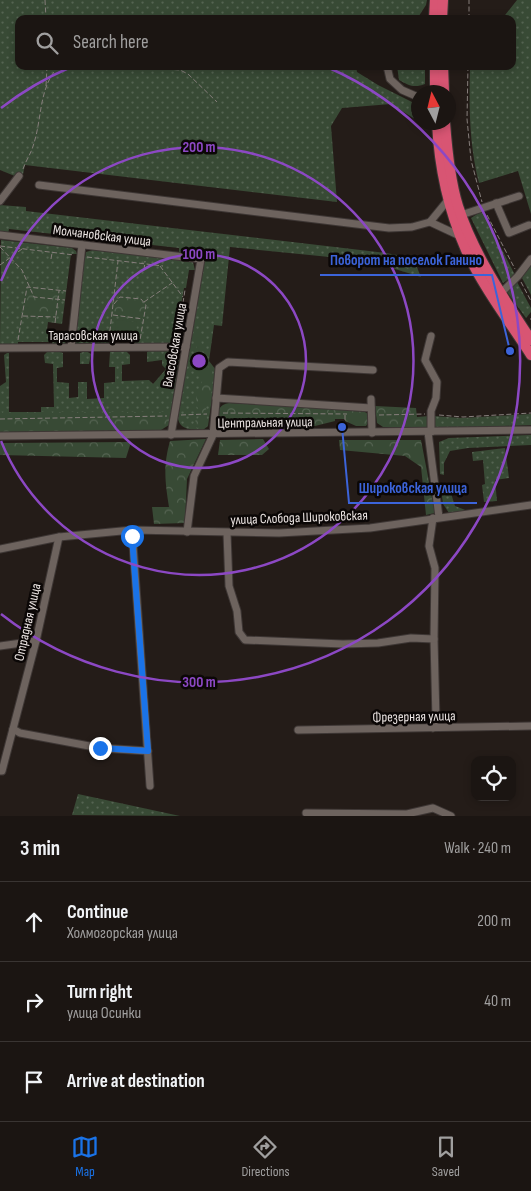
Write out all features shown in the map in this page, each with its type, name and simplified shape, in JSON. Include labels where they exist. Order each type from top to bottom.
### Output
[{"type":"highway","points":[[435,0],[435,15]]},
{"type":"highway","points":[[436,15],[443,0]]},
{"type":"highway","points":[[435,70],[435,85]]},
{"type":"highway","points":[[443,70],[444,85]]},
{"type":"highway","points":[[438,130],[441,163],[448,200],[460,236],[485,284],[531,355]]},
{"type":"highway","points":[[447,130],[452,183],[462,215],[478,254],[531,340]]},
{"type":"street","points":[[388,70],[390,79],[402,90],[411,94]]},
{"type":"street","points":[[0,202],[19,176]]},
{"type":"street","points":[[39,185],[389,228],[412,227],[430,222],[448,200]]},
{"type":"street","points":[[462,215],[519,196]]},
{"type":"street","points":[[496,203],[509,233],[529,225]]},
{"type":"street","points":[[430,222],[460,236]]},
{"type":"street","name":"Молчановская улица","points":[[0,234],[201,259]]},
{"type":"street","points":[[71,347],[82,245]]},
{"type":"street","name":"Власовская улица","points":[[171,435],[201,259]]},
{"type":"street","points":[[501,293],[531,260]]},
{"type":"street","points":[[431,336],[425,360],[437,382],[436,398],[431,414],[430,432],[436,518],[429,546],[435,568],[436,720],[433,728]]},
{"type":"street","name":"Тарасовская улица","points":[[0,348],[186,347]]},
{"type":"street","points":[[187,532],[194,476],[213,435],[219,368],[228,362],[373,370]]},
{"type":"street","points":[[216,398],[371,408]]},
{"type":"street","points":[[371,399],[372,433]]},
{"type":"street","name":"Центральная улица","points":[[0,436],[531,430]]},
{"type":"street","name":"улица Слобода Широковская","points":[[0,549],[59,536],[132,530],[279,534],[370,528],[531,505]]},
{"type":"street","points":[[132,530],[150,786]]},
{"type":"street","points":[[227,533],[229,586],[237,611],[239,632],[244,640],[378,644],[411,638],[434,639]]},
{"type":"street","name":"Отрадная улица","points":[[1,771],[36,641],[59,536]]},
{"type":"street","points":[[0,646],[36,641]]},
{"type":"street","name":"Фрезерная улица","points":[[298,730],[531,726]]},
{"type":"street","points":[[13,729],[20,733],[100,748],[148,751]]},
{"type":"street","points":[[306,813],[407,814],[433,808],[450,816]]},
{"type":"path","points":[[45,0],[46,15]]},
{"type":"path","points":[[469,0],[469,15]]},
{"type":"path","points":[[19,176],[34,145],[46,87],[47,70]]},
{"type":"path","points":[[46,87],[51,74],[55,70]]},
{"type":"path","points":[[180,70],[188,74],[217,102]]},
{"type":"path","points":[[468,70],[467,119],[471,160],[484,207],[531,301]]},
{"type":"path","points":[[0,247],[77,256]]},
{"type":"path","points":[[0,247],[22,270],[34,297],[65,300]]},
{"type":"path","points":[[0,265],[22,249]]},
{"type":"path","points":[[51,260],[52,253]]},
{"type":"path","points":[[144,270],[146,253]]},
{"type":"path","points":[[83,256],[163,266]]},
{"type":"path","points":[[109,340],[118,260]]},
{"type":"path","points":[[160,266],[184,298]]},
{"type":"path","points":[[144,303],[173,283]]},
{"type":"path","points":[[18,340],[27,287],[66,292]]},
{"type":"path","points":[[177,343],[185,290]]},
{"type":"path","points":[[56,323],[59,291]]},
{"type":"path","points":[[113,304],[120,297],[141,299],[146,305],[140,340]]},
{"type":"path","points":[[112,315],[144,319]]},
{"type":"path","points":[[22,316],[56,317]]},
{"type":"path","points":[[179,327],[175,326],[176,319],[180,320]]},
{"type":"path","points":[[0,419],[174,416],[210,413]]},
{"type":"path","points":[[218,413],[352,414]]},
{"type":"path","points":[[376,415],[431,414],[463,417],[531,413]]},
{"type":"path","points":[[345,414],[345,424]]},
{"type":"green space","points":[[0,0],[427,0],[420,15],[15,15],[15,70],[357,70],[378,85],[411,102],[411,117],[391,104],[342,108],[331,126],[337,202],[25,165],[22,179],[0,170]]},
{"type":"green space","points":[[517,0],[531,0],[531,214],[518,171],[479,183],[473,154],[470,125],[470,70],[516,70],[516,15],[505,15]]},
{"type":"green space","points":[[398,70],[425,70],[425,84],[411,86],[399,80]]},
{"type":"green space","points":[[0,205],[26,207],[26,211],[386,253],[413,258],[421,277],[369,261],[230,247],[222,326],[214,325],[209,361],[216,370],[208,426],[203,430],[191,429],[182,426],[178,419],[204,257],[179,253],[179,248],[9,229],[8,234],[0,233]]},
{"type":"green space","points":[[482,211],[515,275],[503,283],[471,218]]},
{"type":"green space","points":[[1,240],[72,248],[76,251],[77,254],[71,254],[62,324],[48,322],[47,330],[59,332],[59,335],[67,336],[64,345],[52,346],[52,342],[18,342],[18,346],[0,346]]},
{"type":"green space","points":[[93,250],[193,262],[195,270],[189,270],[186,288],[184,288],[175,344],[132,345],[132,341],[109,341],[108,345],[76,345],[84,258],[86,252]]},
{"type":"green space","points":[[531,262],[531,295],[522,278]]},
{"type":"green space","points":[[517,282],[531,308],[531,312],[526,318],[507,292]]},
{"type":"green space","points":[[33,289],[58,292],[55,316],[23,315],[27,291],[33,292]]},
{"type":"green space","points":[[120,298],[140,300],[145,306],[143,318],[113,314],[114,305]]},
{"type":"green space","points":[[116,320],[137,322],[136,333],[115,331]]},
{"type":"green space","points":[[200,336],[202,346],[201,359],[212,371],[213,379],[210,398],[206,407],[207,420],[204,425],[198,428],[193,426],[194,422],[201,415],[195,402],[203,379],[193,359],[198,343],[195,337]]},
{"type":"green space","points":[[150,350],[172,350],[178,355],[171,412],[41,412],[41,407],[54,407],[53,364],[45,363],[44,355],[47,352],[63,353],[63,367],[57,368],[57,382],[69,383],[69,398],[78,397],[78,382],[87,382],[87,399],[104,398],[104,383],[115,382],[115,367],[109,367],[110,352],[126,351],[130,355],[130,364],[122,365],[122,381],[149,380],[153,384],[166,369],[162,365],[162,360],[147,362],[147,352]]},
{"type":"green space","points":[[86,351],[91,354],[89,364],[80,364],[80,353]]},
{"type":"green space","points":[[9,353],[9,412],[0,412],[0,386],[6,382],[4,355]]},
{"type":"green space","points":[[229,403],[362,410],[368,414],[368,423],[366,426],[356,426],[345,421],[345,419],[335,419],[335,421],[315,426],[226,429],[220,427],[217,423],[220,408]]},
{"type":"green space","points":[[375,406],[416,408],[417,417],[429,416],[429,429],[383,427],[377,423]]},
{"type":"green space","points":[[0,412],[172,412],[169,425],[161,430],[0,432]]},
{"type":"green space","points":[[531,414],[531,425],[433,429],[433,416],[462,418]]},
{"type":"green space","points":[[531,435],[531,445],[468,448],[450,451],[444,463],[444,475],[440,474],[439,442],[449,438]]},
{"type":"green space","points":[[206,439],[187,479],[185,523],[154,524],[152,507],[169,507],[165,474],[170,441]]},
{"type":"green space","points":[[263,439],[269,449],[262,455],[218,455],[220,440]]},
{"type":"green space","points":[[339,440],[421,440],[435,513],[426,515],[421,467],[405,456],[340,450]]},
{"type":"green space","points":[[131,442],[126,458],[0,455],[0,443]]},
{"type":"green space","points":[[505,448],[509,478],[495,480],[497,501],[484,502],[482,485],[485,484],[483,460],[473,461],[472,452]]},
{"type":"green space","points":[[449,487],[455,506],[468,511],[449,513],[443,504],[441,489]]},
{"type":"green space","points":[[78,794],[180,816],[72,815]]},
{"type":"place","name":"Поворот на поселок Ганино","points":[[510,351]]},
{"type":"place","name":"Широковская улица","points":[[342,427]]},
{"type":"route","points":[[100,748],[148,751],[132,536]]}]
